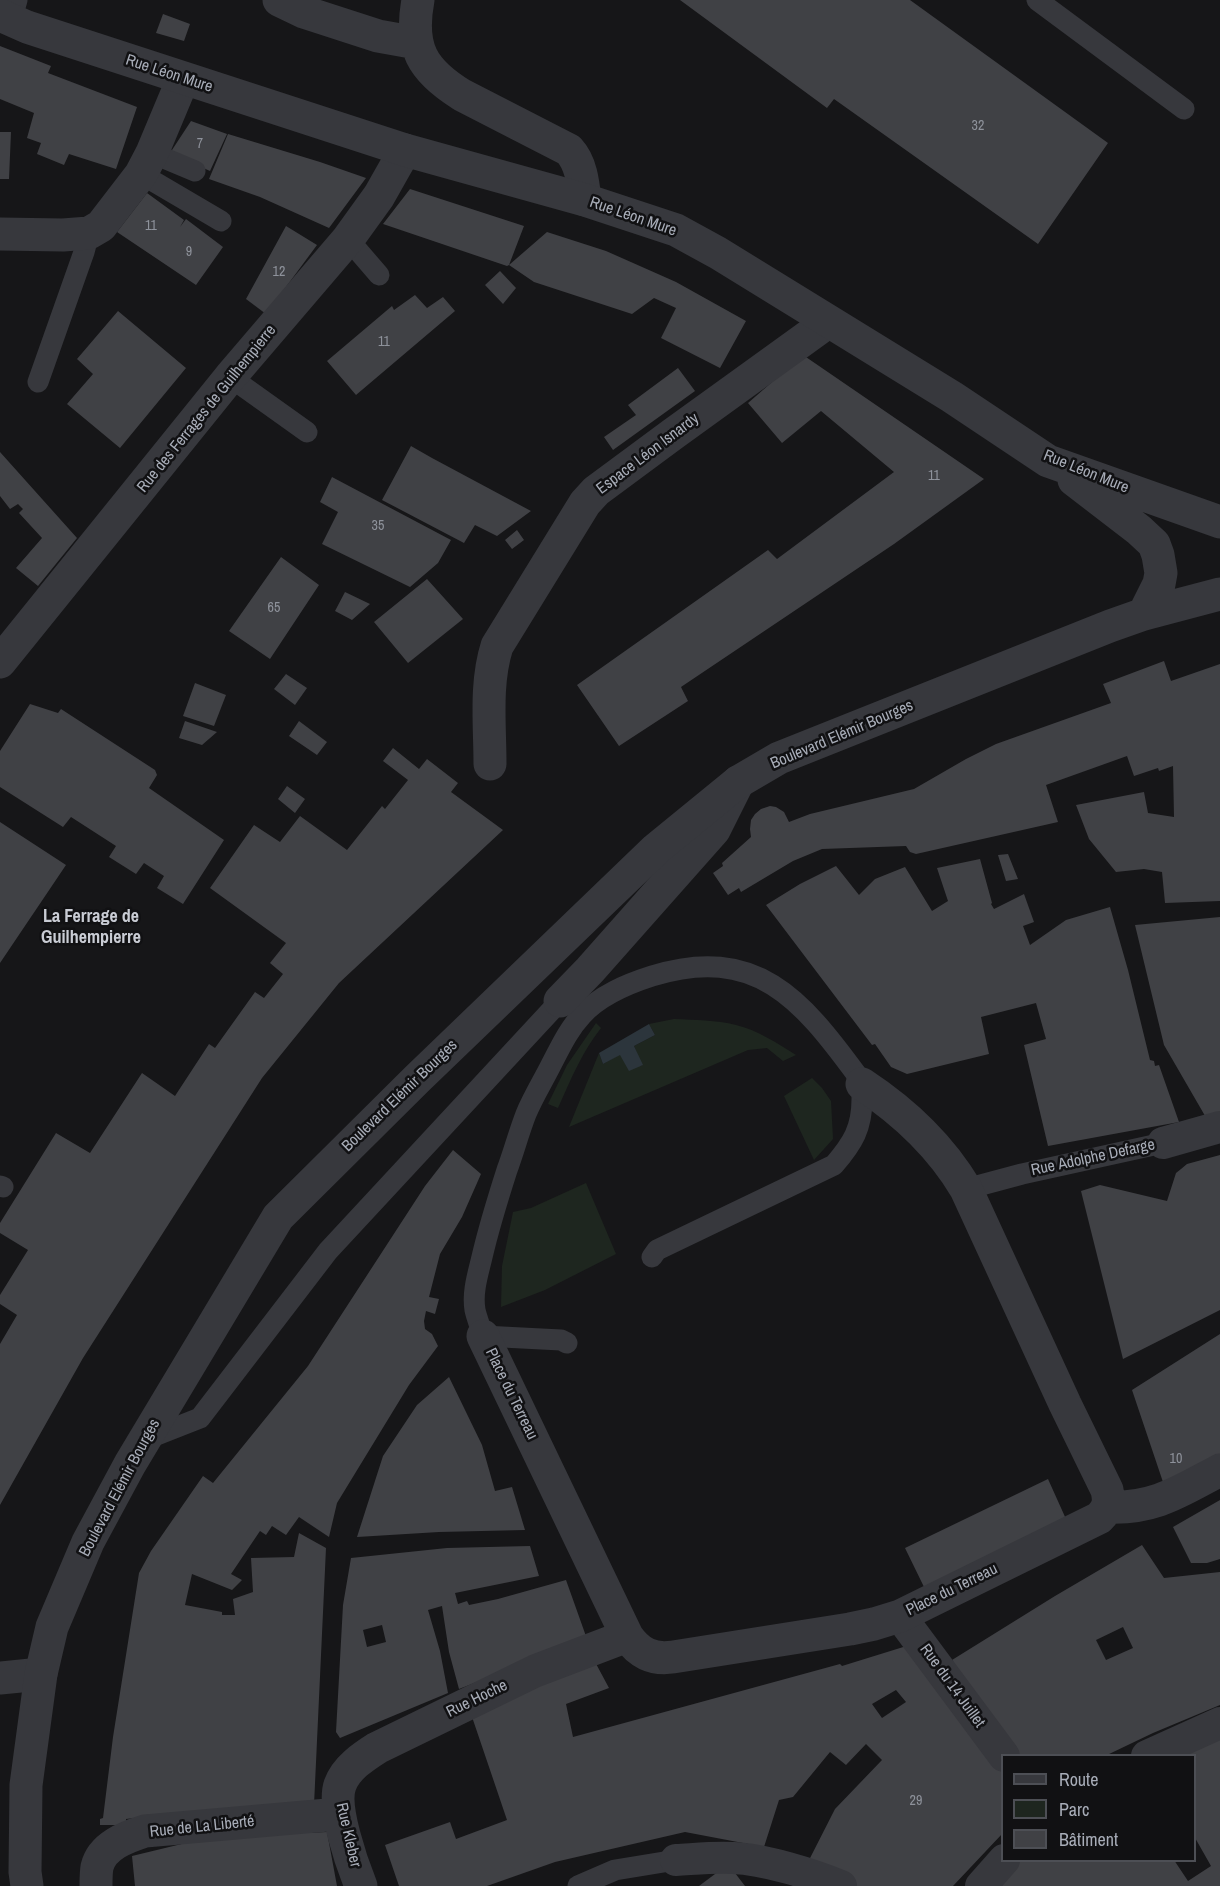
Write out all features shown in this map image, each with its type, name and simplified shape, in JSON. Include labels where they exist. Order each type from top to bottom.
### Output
[{"type":"street","points":[[279,0],[304,12],[378,36],[417,43]]},
{"type":"street","points":[[418,0],[415,26],[417,43],[429,70],[447,86],[462,95],[569,150],[578,166],[585,200]]},
{"type":"street","name":"Rue Léon Mure","points":[[9,12],[183,79],[405,150],[585,200],[676,230],[718,253],[952,397],[1048,461],[1220,522]]},
{"type":"street","points":[[0,234],[89,233],[101,226],[146,164],[183,79]]},
{"type":"street","name":"Rue des Ferrages de Guilhempierre","points":[[0,662],[230,378],[348,239],[379,196],[405,150]]},
{"type":"street","name":"Espace Léon Isnardy","points":[[490,764],[491,664],[497,646],[585,503],[596,491],[656,446],[828,322]]},
{"type":"street","points":[[1048,461],[1145,534],[1154,544],[1160,562],[1160,579],[1144,614]]},
{"type":"street","name":"Boulevard Elémir Bourges","points":[[27,1886],[25,1872],[26,1785],[41,1674],[52,1627],[84,1551],[144,1440],[278,1217],[651,853],[738,782],[779,759],[1110,626],[1144,614],[1220,594]]},
{"type":"street","points":[[575,997],[714,830],[738,782]]},
{"type":"street","points":[[862,1084],[902,1113],[950,1164],[966,1189],[1107,1490],[1108,1507],[1134,1507],[1159,1502],[1220,1470]]},
{"type":"street","name":"Rue Adolphe Defarge","points":[[1163,1143],[1220,1127]]},
{"type":"street","name":"Place du Terreau","points":[[483,1336],[627,1636],[634,1646],[648,1656],[664,1658],[850,1629],[900,1616],[1099,1518],[1108,1507]]},
{"type":"street","name":"Rue du 14 Juillet","points":[[900,1616],[1003,1754]]},
{"type":"street","name":"Rue Hoche","points":[[340,1798],[356,1763],[377,1748],[535,1671],[627,1636]]},
{"type":"street","points":[[0,1678],[41,1674]]},
{"type":"street","points":[[1149,1754],[1220,1723]]},
{"type":"street","name":"Rue de La Liberté","points":[[96,1886],[98,1865],[107,1851],[124,1838],[145,1832],[340,1798]]},
{"type":"street","name":"Rue Kleber","points":[[340,1798],[361,1886]]},
{"type":"street","points":[[676,1860],[723,1857],[752,1860],[801,1872],[841,1886]]},
{"type":"street","points":[[981,1886],[1002,1862]]},
{"type":"lane","points":[[1037,0],[1184,109]]},
{"type":"lane","points":[[146,164],[195,171]]},
{"type":"lane","points":[[146,164],[221,221]]},
{"type":"lane","points":[[38,382],[89,233]]},
{"type":"lane","points":[[348,239],[379,274]]},
{"type":"lane","points":[[230,378],[307,432]]},
{"type":"lane","points":[[144,1440],[200,1418],[328,1251],[575,997],[616,990],[671,970],[703,966],[750,974],[785,993],[803,1008],[843,1056],[862,1084],[859,1127],[849,1147],[834,1165],[657,1250],[652,1257]]},
{"type":"lane","points":[[567,1343],[561,1340],[483,1336],[475,1310],[475,1284],[492,1214],[527,1112],[565,1038],[581,1016],[575,997]]},
{"type":"lane","name":"Rue Adolphe Defarge","points":[[966,1189],[1022,1174],[1163,1143]]},
{"type":"lane","points":[[578,1886],[615,1870],[676,1860]]},
{"type":"green space","points":[[674,1019],[713,1021],[744,1027],[767,1037],[796,1055],[783,1061],[767,1048],[748,1050],[569,1127],[599,1053],[603,1064],[620,1054],[642,1066],[634,1046],[655,1035],[649,1024]]},
{"type":"green space","points":[[596,1023],[601,1028],[582,1056],[558,1108],[548,1104],[567,1065]]},
{"type":"green space","points":[[812,1078],[831,1101],[833,1139],[814,1160],[784,1096]]},
{"type":"green space","points":[[586,1183],[616,1254],[545,1290],[501,1307],[502,1266],[513,1212],[531,1208]]},
{"type":"shaded area","points":[[649,1024],[655,1035],[634,1046],[643,1065],[629,1071],[620,1055],[603,1064],[599,1053]]},
{"type":"building","points":[[680,0],[910,0],[1108,143],[1038,244],[834,99],[827,108]]},
{"type":"building","points":[[163,14],[190,24],[184,41],[156,33]]},
{"type":"building","points":[[0,46],[51,66],[48,73],[137,107],[116,169],[69,154],[64,165],[37,154],[41,143],[27,138],[34,113],[0,99]]},
{"type":"building","points":[[191,121],[227,134],[210,171],[170,153]]},
{"type":"building","points":[[0,132],[11,132],[9,179],[0,179]]},
{"type":"building","points":[[228,134],[366,178],[329,228],[260,197],[209,179]]},
{"type":"building","points":[[410,189],[524,226],[509,265],[383,224]]},
{"type":"building","points":[[147,193],[184,220],[180,227],[186,219],[223,247],[196,285],[117,232]]},
{"type":"building","points":[[286,226],[317,245],[266,314],[246,299]]},
{"type":"building","points":[[547,232],[606,251],[676,282],[746,321],[720,368],[661,338],[676,308],[654,298],[632,314],[534,282],[509,265]]},
{"type":"building","points":[[500,271],[516,288],[503,304],[485,285]]},
{"type":"building","points":[[415,295],[427,308],[443,297],[455,311],[356,395],[327,361],[392,306],[394,310]]},
{"type":"building","points":[[118,311],[186,368],[120,448],[67,404],[93,374],[77,359]]},
{"type":"building","points":[[803,355],[984,479],[894,544],[681,687],[688,701],[619,746],[577,685],[768,550],[777,559],[894,472],[821,411],[782,443],[748,403]]},
{"type":"building","points":[[678,368],[695,391],[613,450],[604,437],[636,415],[628,405]]},
{"type":"building","points":[[411,446],[531,511],[497,536],[475,525],[464,543],[382,500]]},
{"type":"building","points":[[0,452],[77,538],[38,586],[16,568],[42,538],[19,513],[23,509],[18,504],[10,509],[0,496]]},
{"type":"building","points":[[332,477],[451,540],[438,563],[410,587],[322,544],[338,512],[320,502]]},
{"type":"building","points":[[517,530],[524,540],[512,549],[505,540]]},
{"type":"building","points":[[281,557],[319,585],[270,659],[229,631]]},
{"type":"building","points":[[427,579],[463,619],[408,663],[374,622]]},
{"type":"building","points":[[345,592],[370,604],[352,620],[335,611]]},
{"type":"building","points":[[1164,661],[1171,681],[1220,664],[1220,901],[1165,903],[1162,872],[1144,869],[1116,872],[1089,839],[1076,805],[1144,792],[1148,813],[1174,817],[1173,766],[1134,776],[1127,756],[1046,785],[1058,822],[916,854],[910,852],[906,846],[822,849],[793,861],[741,892],[739,888],[728,895],[713,873],[751,837],[751,820],[761,809],[776,807],[784,812],[789,822],[810,814],[914,789],[996,744],[1111,703],[1103,684]]},
{"type":"building","points":[[286,674],[307,688],[295,705],[274,689]]},
{"type":"building","points":[[195,683],[226,695],[214,726],[183,716]]},
{"type":"building","points":[[30,704],[58,713],[61,709],[155,770],[157,775],[149,788],[224,840],[183,904],[157,888],[164,876],[144,863],[136,874],[109,857],[116,846],[71,817],[63,827],[0,787],[0,751]]},
{"type":"building","points":[[185,721],[217,732],[202,745],[179,738]]},
{"type":"building","points":[[299,721],[327,742],[317,755],[289,736]]},
{"type":"building","points":[[393,748],[419,769],[427,759],[458,783],[451,792],[503,830],[339,983],[262,1078],[83,1358],[0,1505],[0,1344],[17,1315],[0,1304],[0,1295],[28,1250],[0,1233],[0,1223],[56,1133],[90,1153],[142,1073],[175,1096],[209,1044],[215,1048],[255,992],[264,998],[283,974],[270,963],[286,943],[210,888],[254,825],[280,842],[300,816],[347,850],[382,806],[385,809],[408,780],[383,761]]},
{"type":"building","points":[[287,786],[305,799],[295,813],[278,799]]},
{"type":"building","points":[[0,822],[66,865],[0,963]]},
{"type":"building","points":[[1008,854],[1018,879],[1006,881],[998,855]]},
{"type":"building","points":[[980,859],[994,909],[1024,894],[1034,922],[1023,926],[1030,945],[1066,920],[1110,907],[1150,1060],[1154,1061],[1155,1066],[1159,1065],[1179,1122],[1048,1146],[1024,1045],[1046,1039],[1036,1003],[981,1017],[989,1054],[907,1074],[891,1067],[766,905],[836,866],[859,895],[875,879],[905,867],[932,911],[948,901],[937,868]]},
{"type":"building","points":[[1220,917],[1220,1117],[1208,1121],[1164,1045],[1135,925]]},
{"type":"building","points":[[453,1150],[481,1174],[462,1217],[440,1254],[429,1297],[439,1299],[435,1314],[426,1311],[425,1329],[432,1334],[438,1346],[409,1385],[337,1503],[329,1537],[299,1517],[286,1535],[272,1526],[266,1535],[260,1531],[231,1574],[242,1580],[232,1590],[192,1574],[185,1605],[222,1612],[222,1615],[235,1615],[233,1599],[253,1592],[251,1558],[294,1557],[299,1533],[326,1548],[314,1805],[150,1816],[126,1819],[126,1825],[100,1825],[100,1819],[103,1818],[113,1737],[139,1573],[151,1551],[203,1476],[213,1483],[308,1366],[425,1186]]},
{"type":"building","points":[[1220,1155],[1220,1310],[1123,1359],[1081,1191],[1100,1185],[1167,1201],[1176,1173],[1187,1164]]},
{"type":"building","points":[[1220,1334],[1220,1460],[1166,1491],[1132,1390]]},
{"type":"building","points":[[449,1377],[482,1445],[495,1491],[512,1487],[525,1530],[357,1537],[383,1456],[417,1405]]},
{"type":"building","points":[[1048,1479],[1066,1519],[924,1587],[905,1548]]},
{"type":"building","points":[[1220,1500],[1220,1559],[1207,1563],[1191,1563],[1173,1527]]},
{"type":"building","points":[[1142,1545],[1164,1578],[1220,1572],[1220,1705],[1109,1754],[1011,1754],[952,1660]],"holes":[[[1123,1627],[1133,1648],[1106,1660],[1096,1640]]]},
{"type":"building","points":[[530,1546],[539,1576],[455,1593],[458,1604],[467,1601],[469,1605],[498,1599],[566,1580],[587,1639],[459,1689],[449,1652],[442,1606],[428,1610],[440,1651],[448,1693],[340,1738],[336,1732],[343,1605],[351,1558],[447,1548]],"holes":[[[382,1625],[386,1642],[367,1647],[363,1630]]]},
{"type":"building","points":[[913,1644],[1001,1763],[1001,1835],[953,1886],[846,1886],[807,1864],[835,1809],[882,1760],[866,1744],[846,1765],[830,1752],[793,1797],[779,1800],[764,1847],[685,1832],[555,1862],[487,1886],[399,1886],[385,1845],[450,1822],[456,1839],[507,1820],[470,1711],[594,1660],[609,1688],[566,1704],[573,1737],[840,1664],[842,1666]],"holes":[[[896,1690],[906,1702],[882,1718],[872,1704]]]},
{"type":"building","points":[[1220,1735],[1220,1886],[1001,1886],[1018,1862],[1175,1862],[1188,1881],[1211,1866],[1196,1840],[1196,1754],[1172,1754]]},
{"type":"building","points":[[327,1832],[337,1886],[135,1886],[132,1856],[194,1841],[233,1836]]},
{"type":"building","points":[[723,1868],[735,1873],[745,1886],[699,1886]]},
{"type":"district","name":"La Ferrage de Guilhempierre","points":[[91,927]]}]
